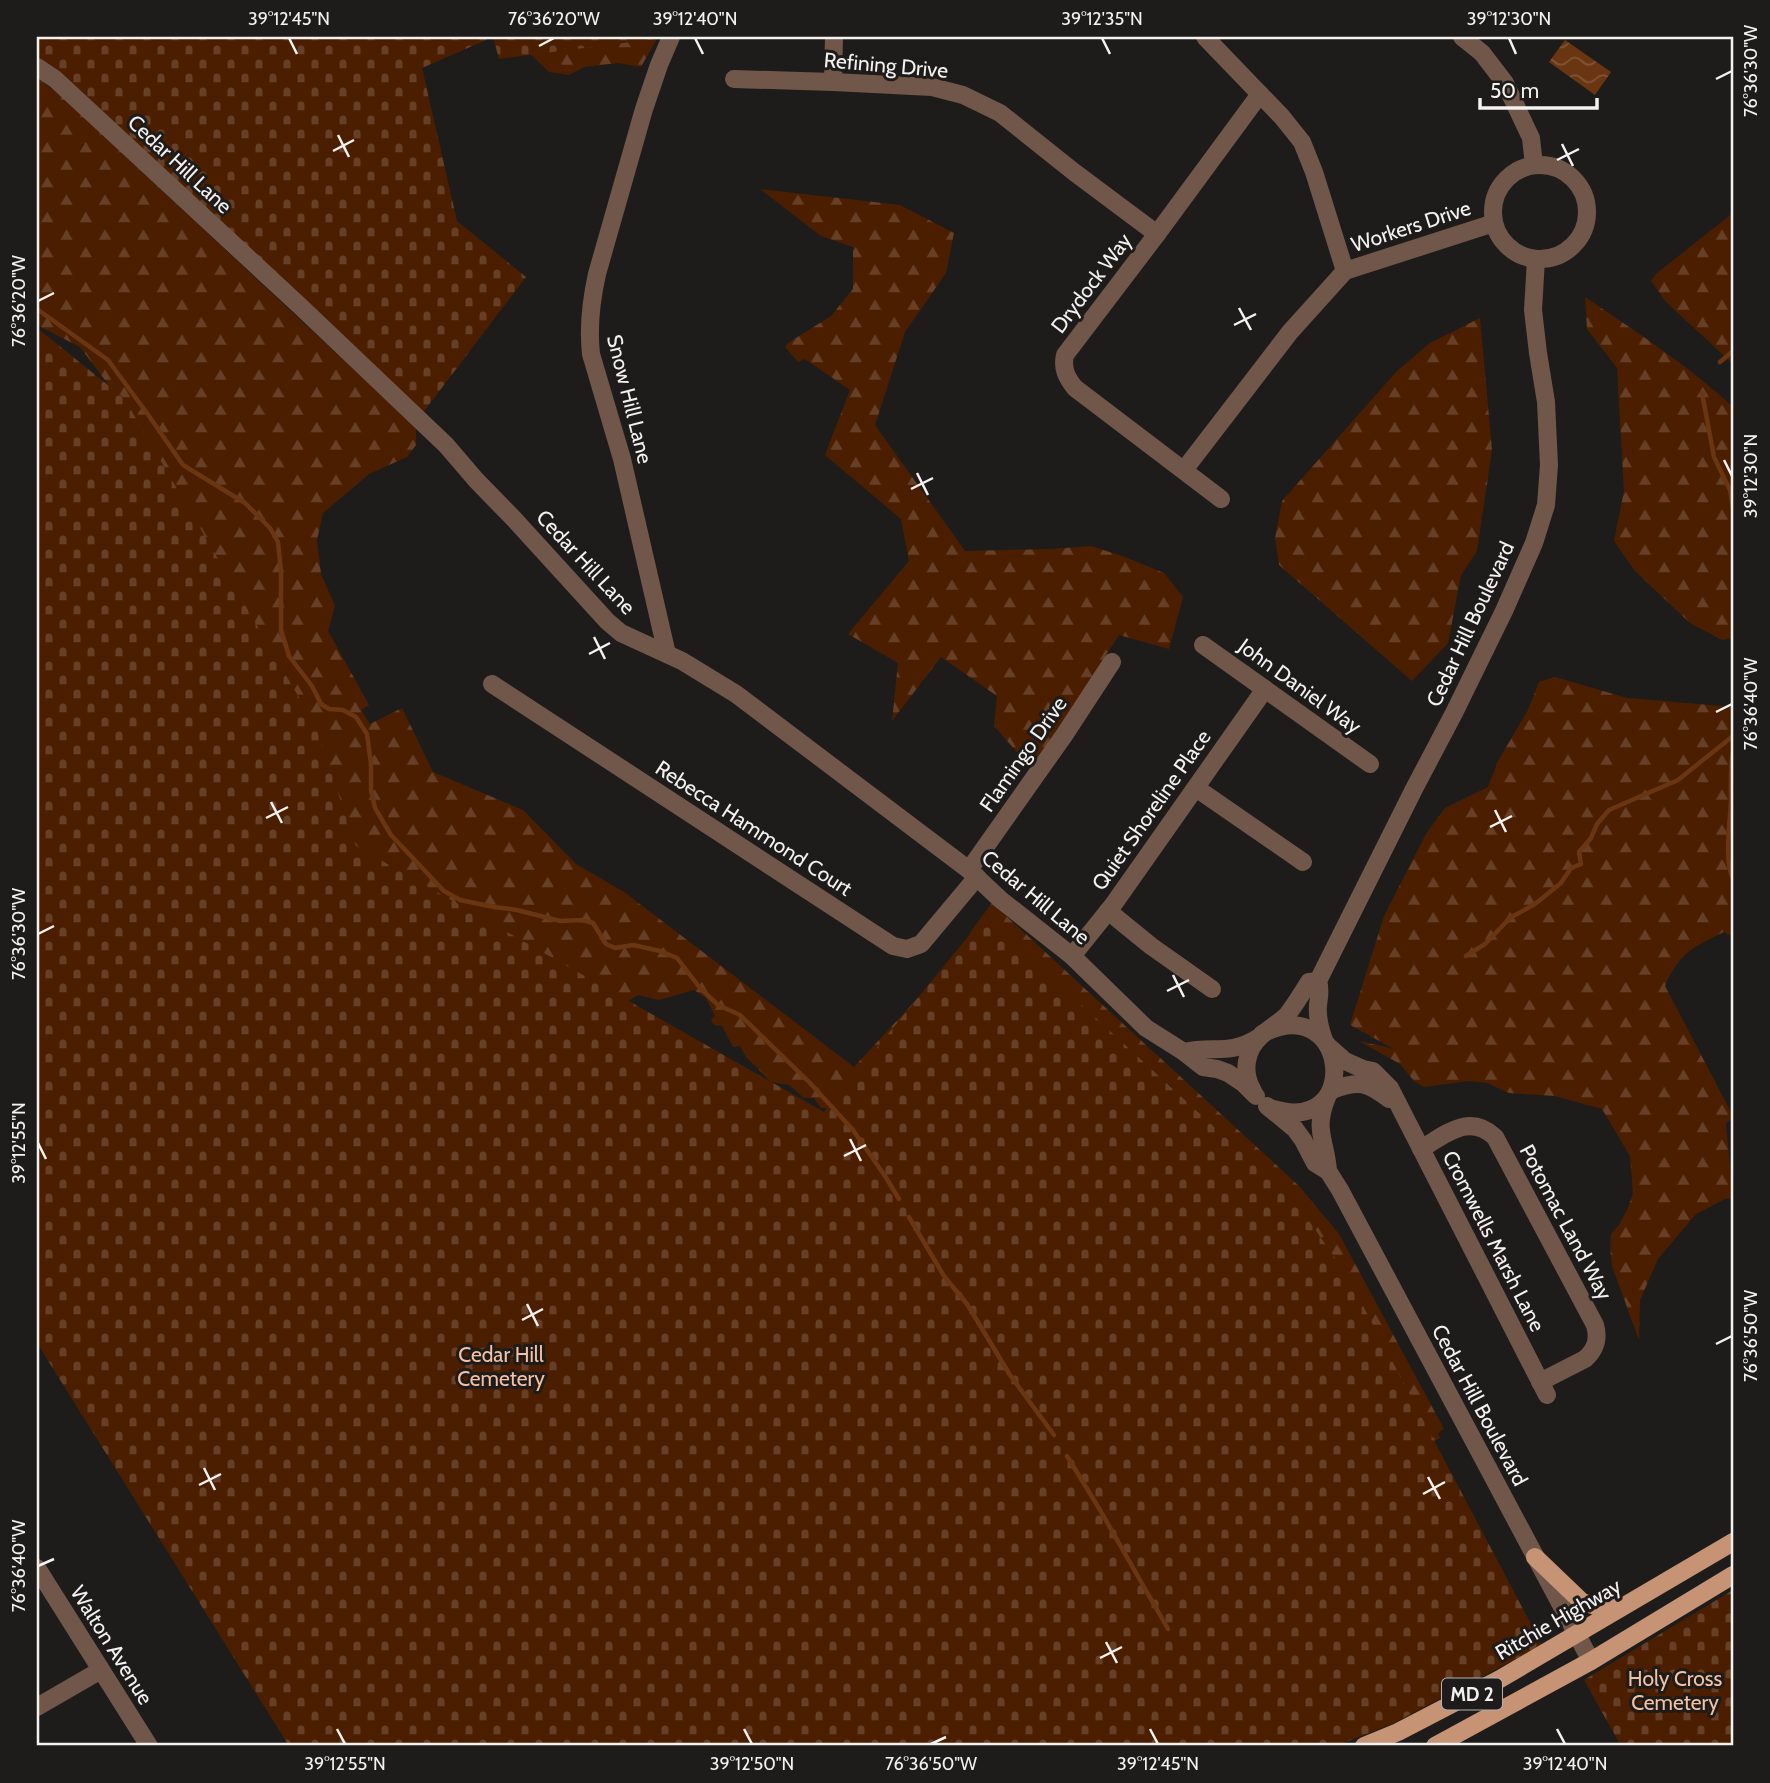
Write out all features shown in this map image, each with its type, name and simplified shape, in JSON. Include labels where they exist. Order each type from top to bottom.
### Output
[{"type":"main road","name":"Ritchie Highway","points":[[1364,1746],[1464,1698],[1577,1635],[1733,1542]]},
{"type":"main road","points":[[1535,1557],[1582,1602],[1602,1608],[1626,1605]]},
{"type":"main road","name":"MD 2","points":[[1435,1746],[1591,1661],[1733,1575]]},
{"type":"street","name":"Snow Hill Lane","points":[[667,654],[622,459],[591,355],[589,337],[597,274],[644,109],[671,37]]},
{"type":"street","points":[[834,37],[834,82]]},
{"type":"street","points":[[1205,37],[1282,117],[1302,142],[1345,271]]},
{"type":"street","points":[[1462,37],[1482,53],[1504,83],[1531,138],[1534,165]]},
{"type":"street","name":"Cedar Hill Lane","points":[[37,67],[55,79],[446,445],[621,633],[709,677],[756,709],[973,874],[1072,956],[1146,1028],[1203,1067],[1228,1073],[1261,1101]]},
{"type":"street","name":"Refining Drive","points":[[734,79],[932,87],[963,95],[1000,113],[1157,234]]},
{"type":"street","name":"Drydock Way","points":[[1221,499],[1075,388],[1063,365],[1065,355],[1260,94]]},
{"type":"street","points":[[1534,165],[1553,166],[1567,172],[1578,183],[1585,196],[1588,211],[1580,239],[1569,250],[1542,260],[1527,258],[1514,252],[1503,242],[1495,229],[1492,214],[1500,185],[1510,174],[1534,165]]},
{"type":"street","name":"Workers Drive","points":[[1184,470],[1290,332],[1345,271],[1494,223]]},
{"type":"street","name":"Cedar Hill Boulevard","points":[[1328,1171],[1320,1128],[1322,1110],[1336,1066],[1318,1014],[1321,989],[1318,981],[1504,611],[1534,543],[1546,505],[1549,465],[1546,402],[1533,310],[1536,259]]},
{"type":"street","name":"John Daniel Way","points":[[1203,645],[1370,764]]},
{"type":"street","name":"Flamingo Drive","points":[[973,874],[1112,662]]},
{"type":"street","name":"Rebecca Hammond Court","points":[[492,684],[900,949],[921,944],[973,874]]},
{"type":"street","name":"Quiet Shoreline Place","points":[[1072,956],[1108,911],[1265,689]]},
{"type":"street","points":[[1196,788],[1303,862]]},
{"type":"street","points":[[1108,911],[1151,946],[1212,989]]},
{"type":"street","name":"Cedar Hill Boulevard","points":[[1318,981],[1309,982],[1288,1013],[1260,1036],[1250,1050],[1246,1070],[1251,1089],[1261,1101],[1296,1129],[1315,1163],[1328,1171],[1340,1190],[1591,1661]]},
{"type":"street","points":[[1184,1052],[1198,1049],[1230,1050],[1245,1046],[1275,1027],[1291,1025],[1310,1030],[1326,1043]]},
{"type":"street","name":"Cromwells Marsh Lane","points":[[1326,1043],[1345,1061],[1373,1071],[1390,1088],[1544,1388]]},
{"type":"street","name":"Cromwells Marsh Lane","points":[[1329,1094],[1351,1085],[1369,1085],[1400,1108]]},
{"type":"street","points":[[1261,1101],[1283,1112],[1299,1112],[1318,1105],[1329,1094]]},
{"type":"street","name":"Potomac Land Way","points":[[1421,1149],[1464,1126],[1476,1125],[1487,1129],[1495,1137],[1595,1325],[1597,1340],[1591,1354],[1544,1388]]},
{"type":"street","name":"Walton Avenue","points":[[37,1568],[149,1746]]},
{"type":"street","points":[[37,1707],[101,1670]]},
{"type":"green space","points":[[37,37],[493,37],[422,68],[457,221],[526,277],[422,414],[37,62]]},
{"type":"green space","points":[[493,37],[656,37],[499,59]]},
{"type":"green space","points":[[513,37],[658,37],[641,67],[618,63],[584,67],[569,75],[549,72]]},
{"type":"green space","points":[[37,77],[64,99],[416,428],[416,445],[407,457],[369,474],[323,513],[317,540],[321,574],[335,606],[328,631],[369,705],[361,710],[370,724],[402,708],[433,772],[523,810],[576,864],[624,892],[854,1067],[953,960],[958,958],[971,931],[992,903],[1299,1186],[1339,1234],[1444,1429],[1438,1433],[1440,1438],[1421,1447],[1192,1123],[1170,1085],[1154,1079],[821,1108],[814,1098],[804,1098],[789,1085],[771,1082],[746,1057],[740,1046],[733,1047],[722,1026],[714,1025],[711,1019],[715,1016],[706,998],[694,990],[659,1000],[638,995],[620,1006],[405,986],[126,408],[80,347],[37,325]]},
{"type":"green space","points":[[760,189],[900,205],[954,233],[946,273],[905,332],[875,425],[965,551],[1091,546],[1164,573],[1183,597],[1169,649],[1119,635],[1032,769],[994,726],[997,696],[941,657],[892,721],[898,663],[848,634],[909,561],[901,519],[825,455],[850,390],[805,359],[798,362],[785,347],[831,316],[853,289],[853,247],[821,236]]},
{"type":"green space","points":[[1733,213],[1733,364],[1666,302],[1651,281],[1657,273]]},
{"type":"green space","points":[[1585,297],[1680,363],[1733,407],[1733,638],[1722,640],[1690,623],[1635,571],[1614,541],[1624,491],[1617,368],[1587,329]]},
{"type":"green space","points":[[1480,318],[1492,450],[1477,551],[1461,575],[1448,643],[1412,681],[1279,565],[1275,538],[1282,501],[1397,371],[1430,343]]},
{"type":"green space","name":"Cedar Hill Cemetery","points":[[37,328],[124,398],[315,725],[356,846],[824,1112],[985,916],[1275,1183],[1309,1221],[1362,1304],[1542,1645],[1394,1723],[1336,1746],[289,1746],[37,1343]]},
{"type":"green space","points":[[1555,677],[1627,698],[1733,707],[1733,937],[1724,932],[1688,952],[1665,986],[1732,1114],[1732,1119],[1726,1123],[1733,1198],[1725,1199],[1696,1214],[1658,1259],[1640,1300],[1639,1340],[1612,1266],[1610,1245],[1611,1234],[1619,1225],[1633,1193],[1630,1156],[1602,1109],[1555,1096],[1509,1093],[1487,1083],[1469,1081],[1424,1087],[1414,1081],[1400,1064],[1359,1041],[1394,1049],[1350,1025],[1384,916],[1426,834],[1445,808],[1488,787],[1498,761],[1528,710],[1539,682]]},
{"type":"green space","name":"Holy Cross Cemetery","points":[[1733,1590],[1733,1746],[1621,1746],[1584,1680]]},
{"type":"water","points":[[1565,40],[1611,72],[1595,95],[1549,62]]},
{"type":"waterway","points":[[37,309],[108,360],[183,465],[245,503],[270,528],[278,542],[281,630],[289,656],[312,686],[321,704],[356,717],[367,734],[375,808],[391,835],[444,891],[460,900],[560,921],[582,920],[593,923],[606,944],[615,948],[633,945],[677,958],[700,988],[718,1005],[740,1015],[809,1082],[853,1130],[899,1199]]},
{"type":"waterway","points":[[1720,362],[1733,351]]},
{"type":"waterway","points":[[1702,393],[1714,457],[1730,490],[1733,508]]},
{"type":"waterway","points":[[1466,956],[1485,944],[1510,918],[1535,904],[1561,883],[1571,868],[1581,864],[1579,852],[1609,810],[1678,780],[1733,736]]},
{"type":"waterway","points":[[1733,751],[1728,852],[1733,879]]},
{"type":"waterway","points":[[909,1217],[944,1276],[967,1304],[1010,1375],[1054,1435]]},
{"type":"waterway","points":[[1067,1456],[1168,1629]]}]
